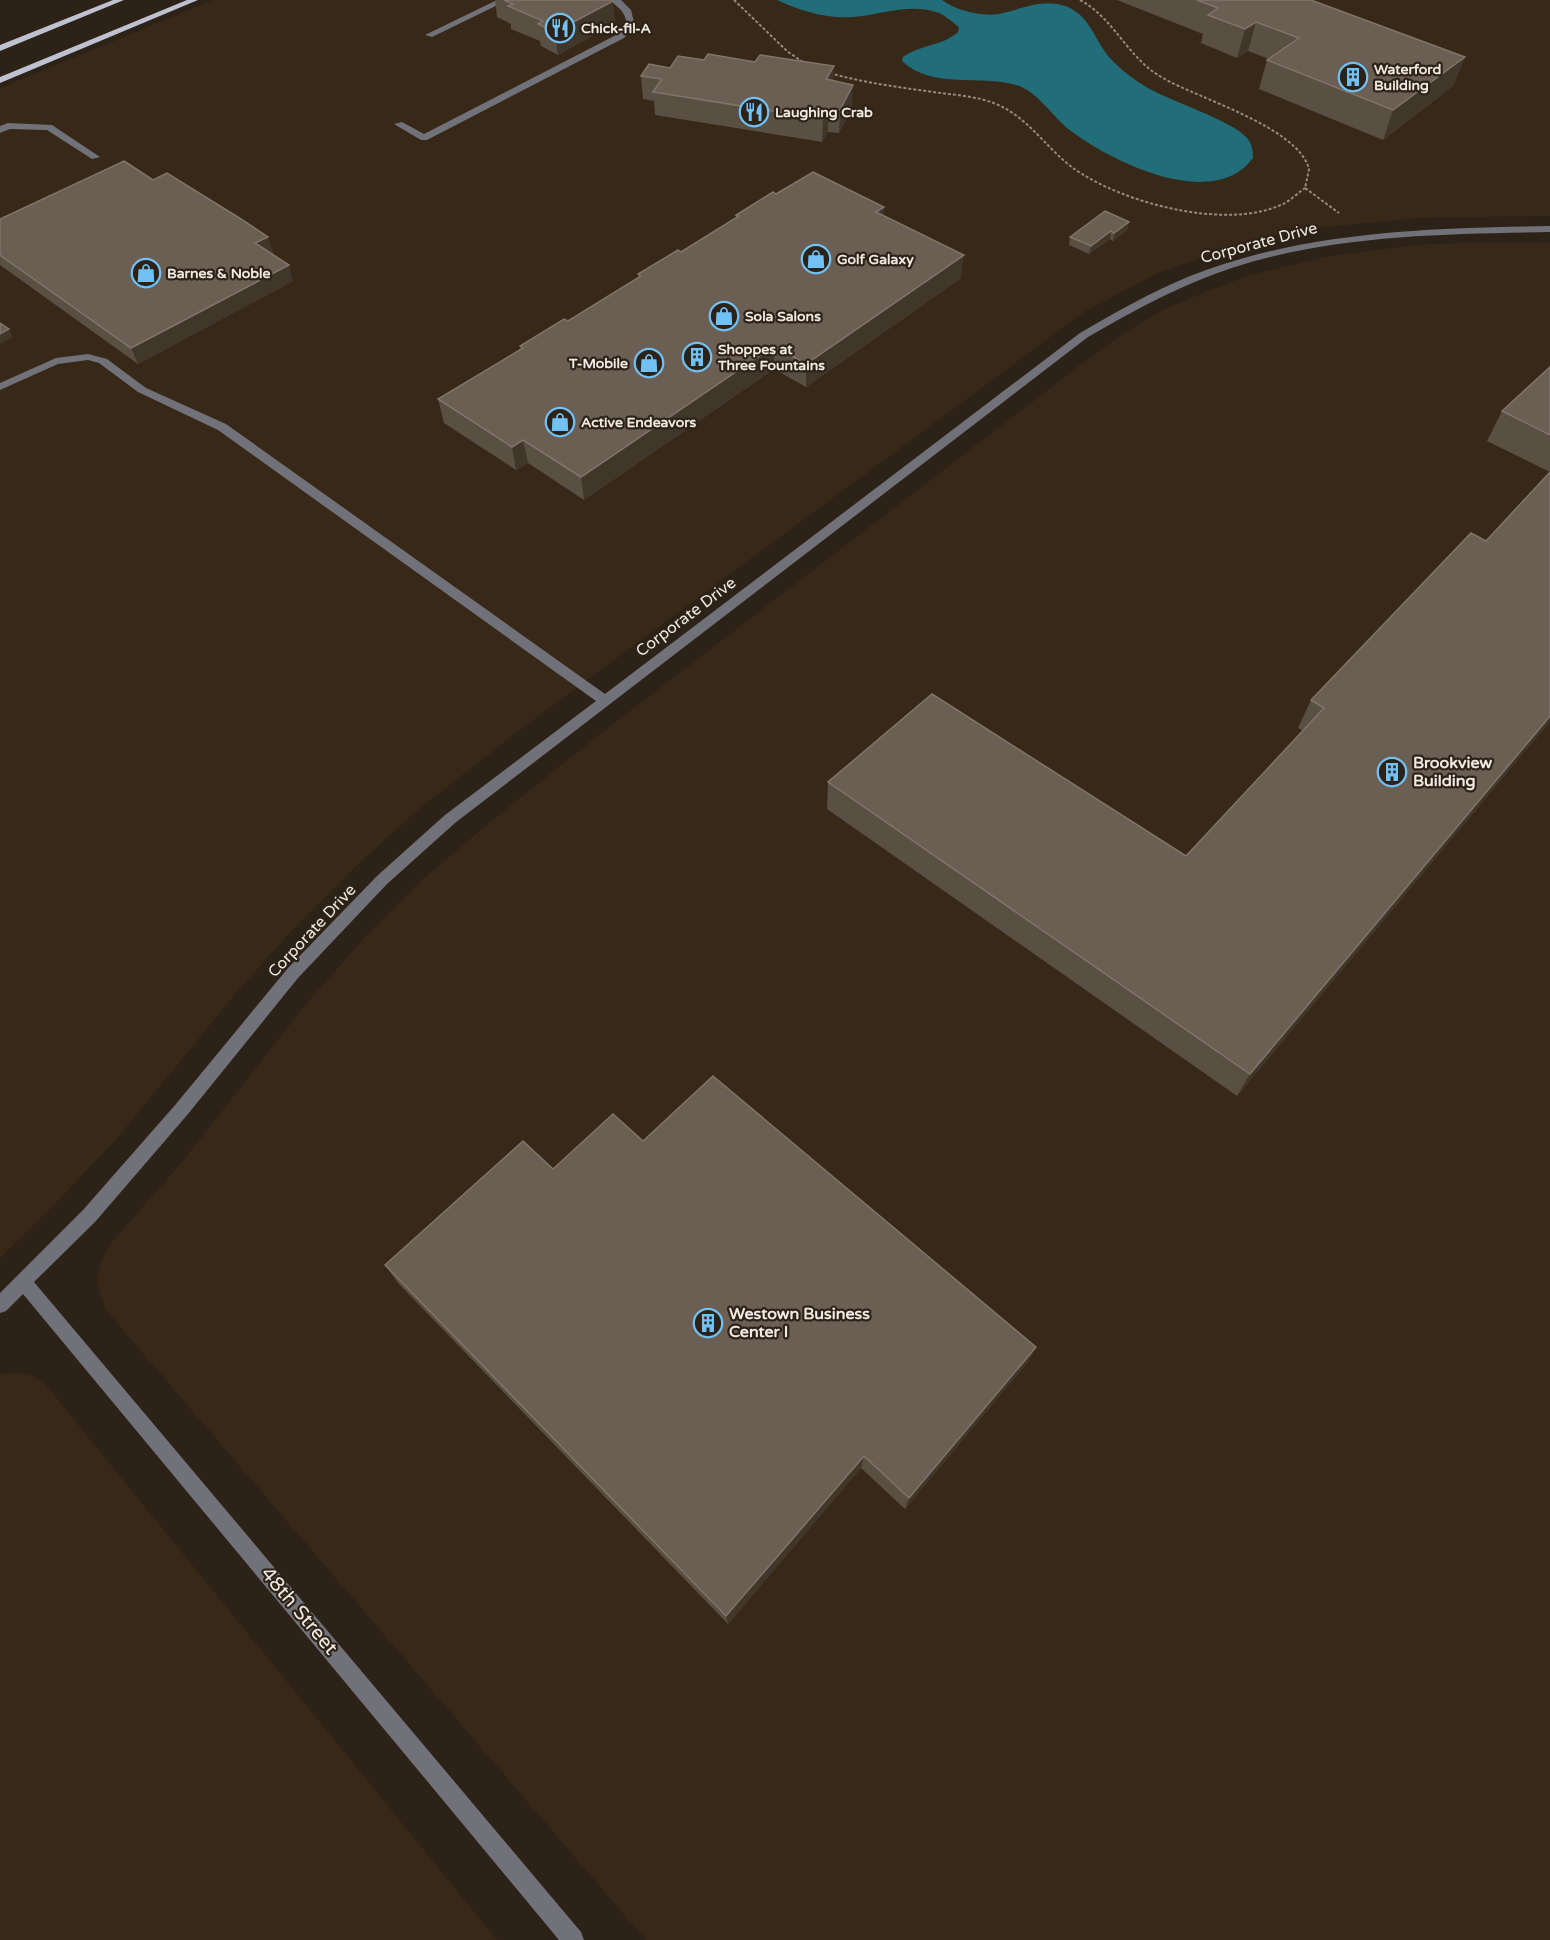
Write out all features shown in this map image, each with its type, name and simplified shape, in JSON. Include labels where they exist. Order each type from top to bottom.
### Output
[{"type":"main road","points":[[0,48],[120,0]]},
{"type":"main road","points":[[0,80],[194,0]]},
{"type":"street","points":[[429,35],[504,0]]},
{"type":"street","points":[[399,124],[424,138],[621,36],[631,26],[630,15],[624,5],[614,0]]},
{"type":"street","points":[[0,129],[8,126],[50,127],[95,157]]},
{"type":"street","name":"Corporate Drive","points":[[0,1305],[89,1216],[182,1109],[293,973],[382,880],[450,819],[1084,335],[1111,317],[1190,279],[1294,248],[1362,237],[1441,230],[1550,230]]},
{"type":"street","points":[[0,387],[56,361],[88,357],[103,361],[142,390],[222,427],[604,700]]},
{"type":"street","name":"48th Street","points":[[24,1283],[573,1940]]},
{"type":"path","points":[[734,0],[788,52],[807,64]]},
{"type":"path","points":[[824,71],[856,81],[974,98],[999,105],[1022,120],[1075,169],[1110,189],[1148,202],[1193,212],[1246,213],[1278,207],[1297,197],[1305,188],[1309,178],[1307,160],[1292,144],[1255,121],[1180,88],[1145,68],[1135,58],[1104,14],[1080,0]]},
{"type":"path","points":[[1305,188],[1341,215],[1362,237]]},
{"type":"shaded area","points":[[213,0],[1550,0],[1550,216],[1420,218],[1325,227],[1280,235],[1237,246],[1156,274],[1084,312],[517,732],[413,814],[294,928],[236,993],[120,1135],[0,1258],[0,88]]},
{"type":"shaded area","points":[[1550,243],[1550,1940],[646,1940],[106,1310],[99,1291],[98,1275],[102,1259],[113,1241],[182,1162],[302,1009],[362,940],[424,878],[591,741],[1092,356],[1127,331],[1165,309],[1250,275],[1330,256],[1415,245]]},
{"type":"shaded area","points":[[19,1373],[33,1376],[45,1384],[497,1940],[0,1940],[0,1374]]},
{"type":"water","points":[[777,0],[942,0],[963,10],[988,15],[1043,4],[1067,7],[1083,17],[1109,57],[1127,74],[1148,88],[1215,118],[1238,131],[1250,142],[1253,158],[1235,174],[1213,181],[1189,181],[1162,176],[1111,156],[1089,143],[1064,126],[1024,88],[1002,82],[942,78],[914,70],[902,61],[903,57],[952,37],[958,32],[959,27],[939,13],[915,9],[853,17],[833,17],[804,11]]},
{"type":"building","points":[[504,0],[613,1],[555,32],[538,24],[543,21],[508,6],[513,4]]},
{"type":"building","points":[[1197,0],[1311,0],[1465,57],[1393,110],[1267,60],[1299,38],[1256,22],[1245,29],[1208,15],[1218,8]]},
{"type":"building","points":[[708,54],[755,62],[760,55],[834,66],[826,79],[853,85],[840,110],[829,109],[823,119],[653,92],[662,79],[641,76],[649,64],[670,68],[678,56],[704,60]]},
{"type":"building","name":"Barnes & Noble","points":[[124,161],[153,180],[167,173],[241,219],[268,237],[255,243],[289,265],[131,348],[0,255],[0,219]]},
{"type":"building","name":"Shoppes at Three Fountains","points":[[813,172],[884,207],[876,212],[964,255],[806,364],[774,346],[581,477],[523,440],[512,447],[438,399],[523,348],[520,346],[564,319],[568,321],[641,276],[638,274],[678,250],[681,252],[773,192],[776,194]]},
{"type":"building","points":[[1105,211],[1129,222],[1114,233],[1111,231],[1091,246],[1070,237]]},
{"type":"building","points":[[0,323],[9,329],[0,334]]},
{"type":"building","points":[[1550,367],[1550,435],[1502,411]]},
{"type":"building","name":"Brookview Building","points":[[1550,472],[1550,716],[1250,1074],[828,782],[932,694],[1186,856],[1324,708],[1311,700],[1471,533],[1486,541]]},
{"type":"building","name":"Westown Business Center I","points":[[713,1076],[1036,1347],[909,1498],[864,1456],[726,1616],[385,1265],[523,1141],[553,1169],[613,1114],[643,1141]]},
{"type":"place","name":"Chick-fil-A","points":[[560,28]]},
{"type":"place","name":"Waterford Building","points":[[1353,77]]},
{"type":"place","name":"Laughing Crab","points":[[754,112]]},
{"type":"place","name":"Golf Galaxy","points":[[816,259]]},
{"type":"place","name":"Barnes & Noble","points":[[146,273]]},
{"type":"place","name":"Sola Salons","points":[[724,316]]},
{"type":"place","name":"Shoppes at Three Fountains","points":[[697,357]]},
{"type":"place","name":"T-Mobile","points":[[649,363]]},
{"type":"place","name":"Active Endeavors","points":[[560,422]]},
{"type":"place","name":"Brookview Building","points":[[1392,772]]},
{"type":"place","name":"Westown Business Center I","points":[[708,1323]]}]
